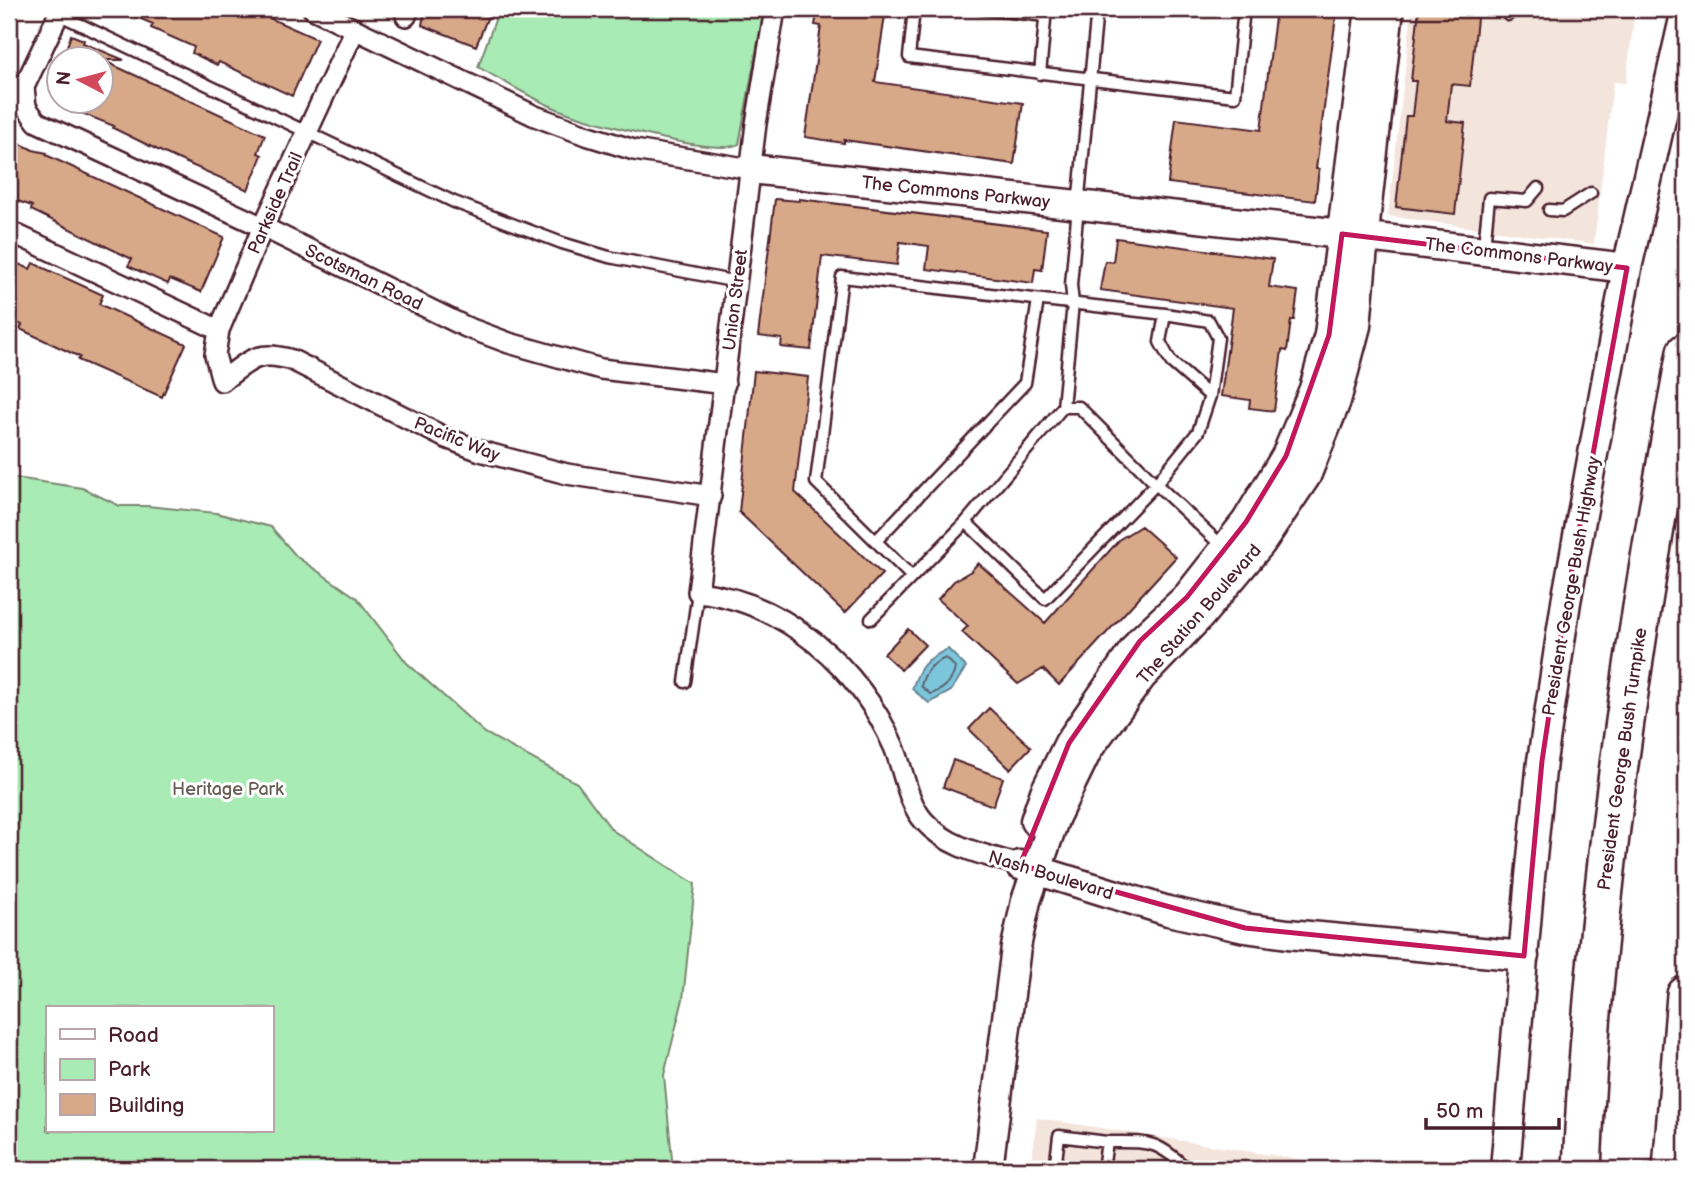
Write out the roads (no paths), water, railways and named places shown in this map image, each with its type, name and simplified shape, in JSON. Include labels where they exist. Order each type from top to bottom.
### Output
[{"type":"highway","name":"President George Bush Turnpike","points":[[1582,1169],[1599,928],[1619,763],[1686,352]]},
{"type":"highway","points":[[1672,1169],[1686,995]]},
{"type":"street","name":"The Commons Parkway","points":[[313,9],[535,116],[634,150],[751,169],[1627,268]]},
{"type":"street","name":"Union Street","points":[[698,592],[766,54],[775,9]]},
{"type":"street","name":"The Station Boulevard","points":[[972,1169],[986,1042],[1006,907],[1088,749],[1142,676],[1200,616],[1234,556],[1261,543],[1306,476],[1336,401],[1356,326],[1353,235],[1370,9]]},
{"type":"street","name":"The Station Boulevard","points":[[1353,235],[1390,9]]},
{"type":"street","name":"President George Bush Highway","points":[[1505,1169],[1542,761],[1566,602],[1627,268],[1686,10]]},
{"type":"street","name":"Scotsman Road","points":[[55,11],[24,87],[26,107],[37,122],[263,227],[466,327],[509,343],[601,369],[725,384]]},
{"type":"street","name":"Parkside Trail","points":[[222,382],[215,355],[219,330],[263,227],[355,29]]},
{"type":"street","points":[[9,231],[219,330]]},
{"type":"street","name":"Pacific Way","points":[[222,382],[253,359],[271,354],[292,360],[446,438],[480,451],[519,463],[580,476],[711,496]]},
{"type":"street","name":"Nash Boulevard","points":[[698,592],[737,598],[756,605],[796,627],[814,642],[855,683],[884,727],[915,807],[923,820],[951,843],[1168,911],[1245,928],[1524,956]]},
{"type":"street","name":"The Station Boulevard","points":[[988,1169],[1016,947],[1026,901],[1028,867]]},
{"type":"lane","points":[[914,9],[909,57],[1234,96],[1244,9]]},
{"type":"lane","points":[[982,9],[1046,13],[1040,74]]},
{"type":"lane","points":[[871,619],[966,522],[1063,407],[1073,303],[1071,285],[1097,9]]},
{"type":"lane","points":[[55,11],[454,202],[562,243],[609,257],[737,282]]},
{"type":"lane","points":[[1484,251],[1489,198],[1527,201],[1538,188]]},
{"type":"lane","points":[[1549,210],[1563,211],[1591,193]]},
{"type":"lane","points":[[912,577],[816,482],[842,277],[1209,321],[1218,338],[1210,396],[1198,432],[1156,484],[1045,599],[966,522]]},
{"type":"lane","points":[[876,541],[1025,383],[1038,300]]},
{"type":"lane","points":[[1166,314],[1160,342],[1171,362],[1210,396]]},
{"type":"lane","points":[[1063,407],[1079,407],[1156,484],[1234,556]]},
{"type":"lane","points":[[685,682],[698,592]]},
{"type":"lane","points":[[1055,1169],[1059,1136],[1107,1142],[1148,1142],[1169,1151],[1187,1169]]},
{"type":"lane","points":[[1104,1169],[1107,1142]]},
{"type":"water","points":[[948,649],[966,667],[951,691],[929,703],[912,689],[924,664]]},
{"type":"park label","name":"Heritage Park","points":[[228,789]]}]
